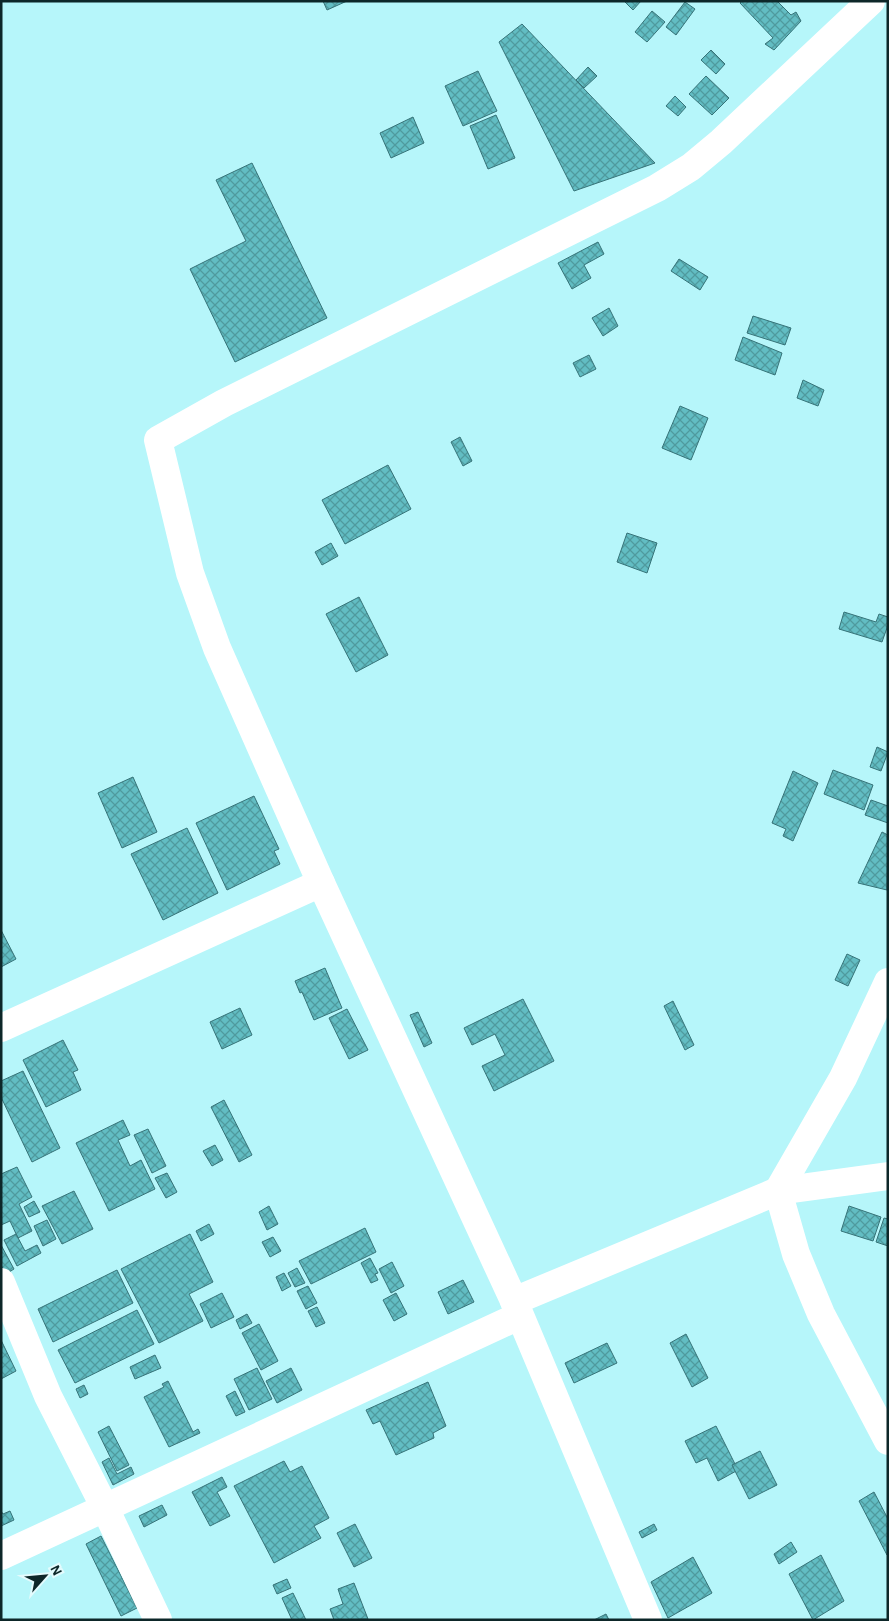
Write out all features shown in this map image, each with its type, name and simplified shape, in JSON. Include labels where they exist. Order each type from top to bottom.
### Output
[{"type":"street","points":[[648,1620],[517,1308],[321,883],[217,648],[190,573],[158,440],[233,398],[657,188],[691,167],[721,142],[871,1]]},
{"type":"street","points":[[1,1028],[321,883]]},
{"type":"street","points":[[888,982],[843,1078],[778,1191],[796,1254],[821,1314],[888,1442]]},
{"type":"street","points":[[1,1556],[105,1508],[517,1308],[778,1191],[888,1176]]},
{"type":"street","points":[[1,1282],[48,1396],[105,1508],[158,1620]]},
{"type":"building","points":[[323,1],[347,1],[327,10]]},
{"type":"building","points":[[624,1],[641,1],[633,10]]},
{"type":"building","points":[[742,1],[777,1],[791,15],[796,12],[801,21],[774,50],[765,44],[773,38],[740,3]]},
{"type":"building","points":[[685,2],[695,9],[676,35],[666,27]]},
{"type":"building","points":[[652,11],[665,22],[647,42],[635,32]]},
{"type":"building","points":[[522,24],[655,163],[574,191],[499,42]]},
{"type":"building","points":[[711,50],[725,64],[716,74],[701,60]]},
{"type":"building","points":[[588,67],[597,76],[584,88],[576,80]]},
{"type":"building","points":[[478,71],[497,111],[463,126],[445,86]]},
{"type":"building","points":[[706,76],[729,98],[712,115],[689,94]]},
{"type":"building","points":[[675,96],[686,107],[678,116],[666,106]]},
{"type":"building","points":[[496,115],[515,158],[488,169],[470,126]]},
{"type":"building","points":[[413,117],[424,143],[391,158],[380,133]]},
{"type":"building","points":[[252,163],[327,318],[235,362],[190,269],[246,241],[216,180]]},
{"type":"building","points":[[598,242],[604,254],[584,265],[591,278],[572,289],[558,263]]},
{"type":"building","points":[[679,259],[708,277],[700,290],[671,271]]},
{"type":"building","points":[[609,308],[618,326],[603,336],[592,318]]},
{"type":"building","points":[[753,316],[791,328],[785,345],[747,333]]},
{"type":"building","points":[[743,337],[782,353],[775,375],[735,360]]},
{"type":"building","points":[[589,355],[596,369],[580,377],[573,363]]},
{"type":"building","points":[[803,380],[824,390],[818,406],[797,398]]},
{"type":"building","points":[[680,406],[708,418],[691,460],[662,448]]},
{"type":"building","points":[[460,437],[472,461],[463,466],[451,442]]},
{"type":"building","points":[[388,465],[411,509],[345,544],[322,500]]},
{"type":"building","points":[[627,533],[657,543],[647,573],[617,562]]},
{"type":"building","points":[[331,543],[338,556],[322,565],[315,552]]},
{"type":"building","points":[[359,597],[388,655],[356,672],[326,614]]},
{"type":"building","points":[[844,612],[876,622],[879,614],[888,617],[888,625],[882,642],[839,629]]},
{"type":"building","points":[[877,747],[888,752],[881,771],[870,767]]},
{"type":"building","points":[[833,770],[873,785],[864,810],[824,794]]},
{"type":"building","points":[[793,771],[818,783],[793,841],[783,836],[786,829],[772,823]]},
{"type":"building","points":[[133,777],[157,832],[122,848],[98,793]]},
{"type":"building","points":[[254,796],[279,849],[274,851],[280,864],[227,890],[196,823]]},
{"type":"building","points":[[871,800],[888,806],[888,823],[865,815]]},
{"type":"building","points":[[187,828],[218,893],[163,920],[131,854]]},
{"type":"building","points":[[882,832],[888,835],[887,890],[858,883]]},
{"type":"building","points":[[1,930],[16,959],[1,967]]},
{"type":"building","points":[[847,954],[860,960],[848,986],[835,980]]},
{"type":"building","points":[[325,968],[342,1008],[314,1020],[295,981]]},
{"type":"building","points":[[523,999],[554,1061],[494,1091],[482,1066],[505,1055],[495,1034],[472,1045],[464,1028]]},
{"type":"building","points":[[673,1001],[694,1045],[685,1050],[664,1006]]},
{"type":"building","points":[[240,1008],[252,1035],[222,1049],[210,1022]]},
{"type":"building","points":[[347,1009],[368,1050],[349,1059],[329,1018]]},
{"type":"building","points":[[418,1012],[432,1043],[424,1047],[410,1015]]},
{"type":"building","points":[[63,1040],[78,1070],[73,1072],[81,1090],[46,1107],[23,1060]]},
{"type":"building","points":[[23,1071],[60,1148],[32,1162],[1,1097],[1,1081]]},
{"type":"building","points":[[224,1100],[252,1155],[239,1162],[211,1107]]},
{"type":"building","points":[[123,1120],[130,1135],[118,1140],[130,1166],[141,1160],[155,1189],[109,1211],[76,1143]]},
{"type":"building","points":[[148,1129],[166,1166],[152,1173],[134,1135]]},
{"type":"building","points":[[215,1145],[223,1160],[212,1166],[203,1151]]},
{"type":"building","points":[[17,1167],[32,1197],[19,1204],[32,1231],[18,1238],[10,1221],[1,1225],[1,1174]]},
{"type":"building","points":[[167,1173],[177,1192],[166,1198],[155,1178]]},
{"type":"building","points":[[74,1191],[93,1229],[62,1244],[42,1206]]},
{"type":"building","points":[[34,1201],[40,1212],[29,1217],[24,1207]]},
{"type":"building","points":[[269,1206],[278,1224],[267,1230],[259,1212]]},
{"type":"building","points":[[849,1206],[881,1217],[873,1241],[841,1231]]},
{"type":"building","points":[[884,1218],[888,1219],[888,1246],[876,1242]]},
{"type":"building","points":[[47,1220],[56,1239],[43,1246],[34,1226]]},
{"type":"building","points":[[209,1224],[214,1234],[201,1241],[196,1231]]},
{"type":"building","points":[[365,1228],[376,1252],[311,1284],[299,1261]]},
{"type":"building","points":[[16,1234],[25,1251],[37,1245],[41,1253],[17,1266],[4,1240]]},
{"type":"building","points":[[190,1234],[213,1282],[189,1294],[203,1321],[159,1343],[121,1269]]},
{"type":"building","points":[[273,1237],[281,1251],[270,1257],[262,1242]]},
{"type":"building","points":[[1,1245],[14,1269],[6,1274],[1,1265]]},
{"type":"building","points":[[370,1258],[378,1273],[375,1274],[378,1280],[371,1283],[361,1263]]},
{"type":"building","points":[[392,1262],[404,1286],[391,1293],[379,1269]]},
{"type":"building","points":[[297,1268],[305,1283],[295,1287],[288,1273]]},
{"type":"building","points":[[117,1270],[133,1303],[53,1342],[38,1309]]},
{"type":"building","points":[[284,1273],[291,1286],[282,1291],[276,1277]]},
{"type":"building","points":[[463,1280],[474,1302],[448,1314],[438,1292]]},
{"type":"building","points":[[308,1286],[317,1303],[306,1309],[297,1291]]},
{"type":"building","points":[[222,1293],[234,1317],[211,1328],[200,1304]]},
{"type":"building","points":[[396,1293],[407,1314],[394,1321],[383,1300]]},
{"type":"building","points":[[317,1307],[325,1323],[316,1327],[308,1311]]},
{"type":"building","points":[[137,1310],[154,1344],[75,1383],[58,1350]]},
{"type":"building","points":[[247,1314],[252,1323],[240,1329],[236,1320]]},
{"type":"building","points":[[259,1324],[278,1361],[261,1370],[242,1333]]},
{"type":"building","points":[[686,1334],[708,1378],[692,1387],[670,1343]]},
{"type":"building","points":[[1,1340],[16,1371],[1,1379]]},
{"type":"building","points":[[607,1343],[617,1363],[574,1383],[565,1363]]},
{"type":"building","points":[[155,1355],[161,1368],[135,1379],[130,1367]]},
{"type":"building","points":[[257,1368],[272,1399],[249,1410],[234,1379]]},
{"type":"building","points":[[291,1368],[302,1390],[277,1403],[266,1381]]},
{"type":"building","points":[[168,1381],[193,1432],[198,1429],[200,1433],[169,1447],[144,1397],[164,1387],[162,1384]]},
{"type":"building","points":[[428,1382],[446,1426],[433,1433],[434,1438],[396,1455],[380,1421],[373,1424],[366,1410]]},
{"type":"building","points":[[84,1385],[88,1394],[80,1398],[76,1389]]},
{"type":"building","points":[[235,1391],[245,1412],[236,1416],[226,1396]]},
{"type":"building","points":[[109,1426],[129,1465],[117,1471],[98,1432]]},
{"type":"building","points":[[716,1426],[738,1470],[718,1481],[707,1458],[696,1463],[685,1441]]},
{"type":"building","points":[[760,1451],[777,1485],[749,1499],[732,1465]]},
{"type":"building","points":[[109,1458],[117,1474],[131,1467],[134,1474],[113,1485],[102,1462]]},
{"type":"building","points":[[284,1461],[290,1472],[302,1466],[329,1518],[314,1526],[321,1538],[274,1563],[234,1486]]},
{"type":"building","points":[[222,1477],[227,1487],[217,1492],[230,1516],[210,1526],[192,1492]]},
{"type":"building","points":[[874,1492],[888,1519],[887,1555],[859,1501]]},
{"type":"building","points":[[162,1505],[167,1515],[144,1527],[139,1516]]},
{"type":"building","points":[[1,1511],[3,1514],[10,1511],[14,1520],[1,1526]]},
{"type":"building","points":[[355,1524],[372,1558],[354,1567],[337,1533]]},
{"type":"building","points":[[654,1524],[657,1530],[642,1538],[639,1532]]},
{"type":"building","points":[[101,1536],[137,1608],[121,1616],[86,1544]]},
{"type":"building","points":[[791,1542],[797,1552],[779,1564],[774,1554]]},
{"type":"building","points":[[821,1555],[844,1601],[813,1620],[789,1574]]},
{"type":"building","points":[[693,1557],[712,1593],[668,1618],[651,1582]]},
{"type":"building","points":[[287,1579],[291,1588],[277,1594],[273,1585]]},
{"type":"building","points":[[354,1583],[368,1619],[334,1620],[330,1609],[343,1604],[338,1589]]},
{"type":"building","points":[[293,1593],[306,1620],[292,1620],[282,1598]]},
{"type":"building","points":[[606,1614],[609,1620],[594,1620]]}]
